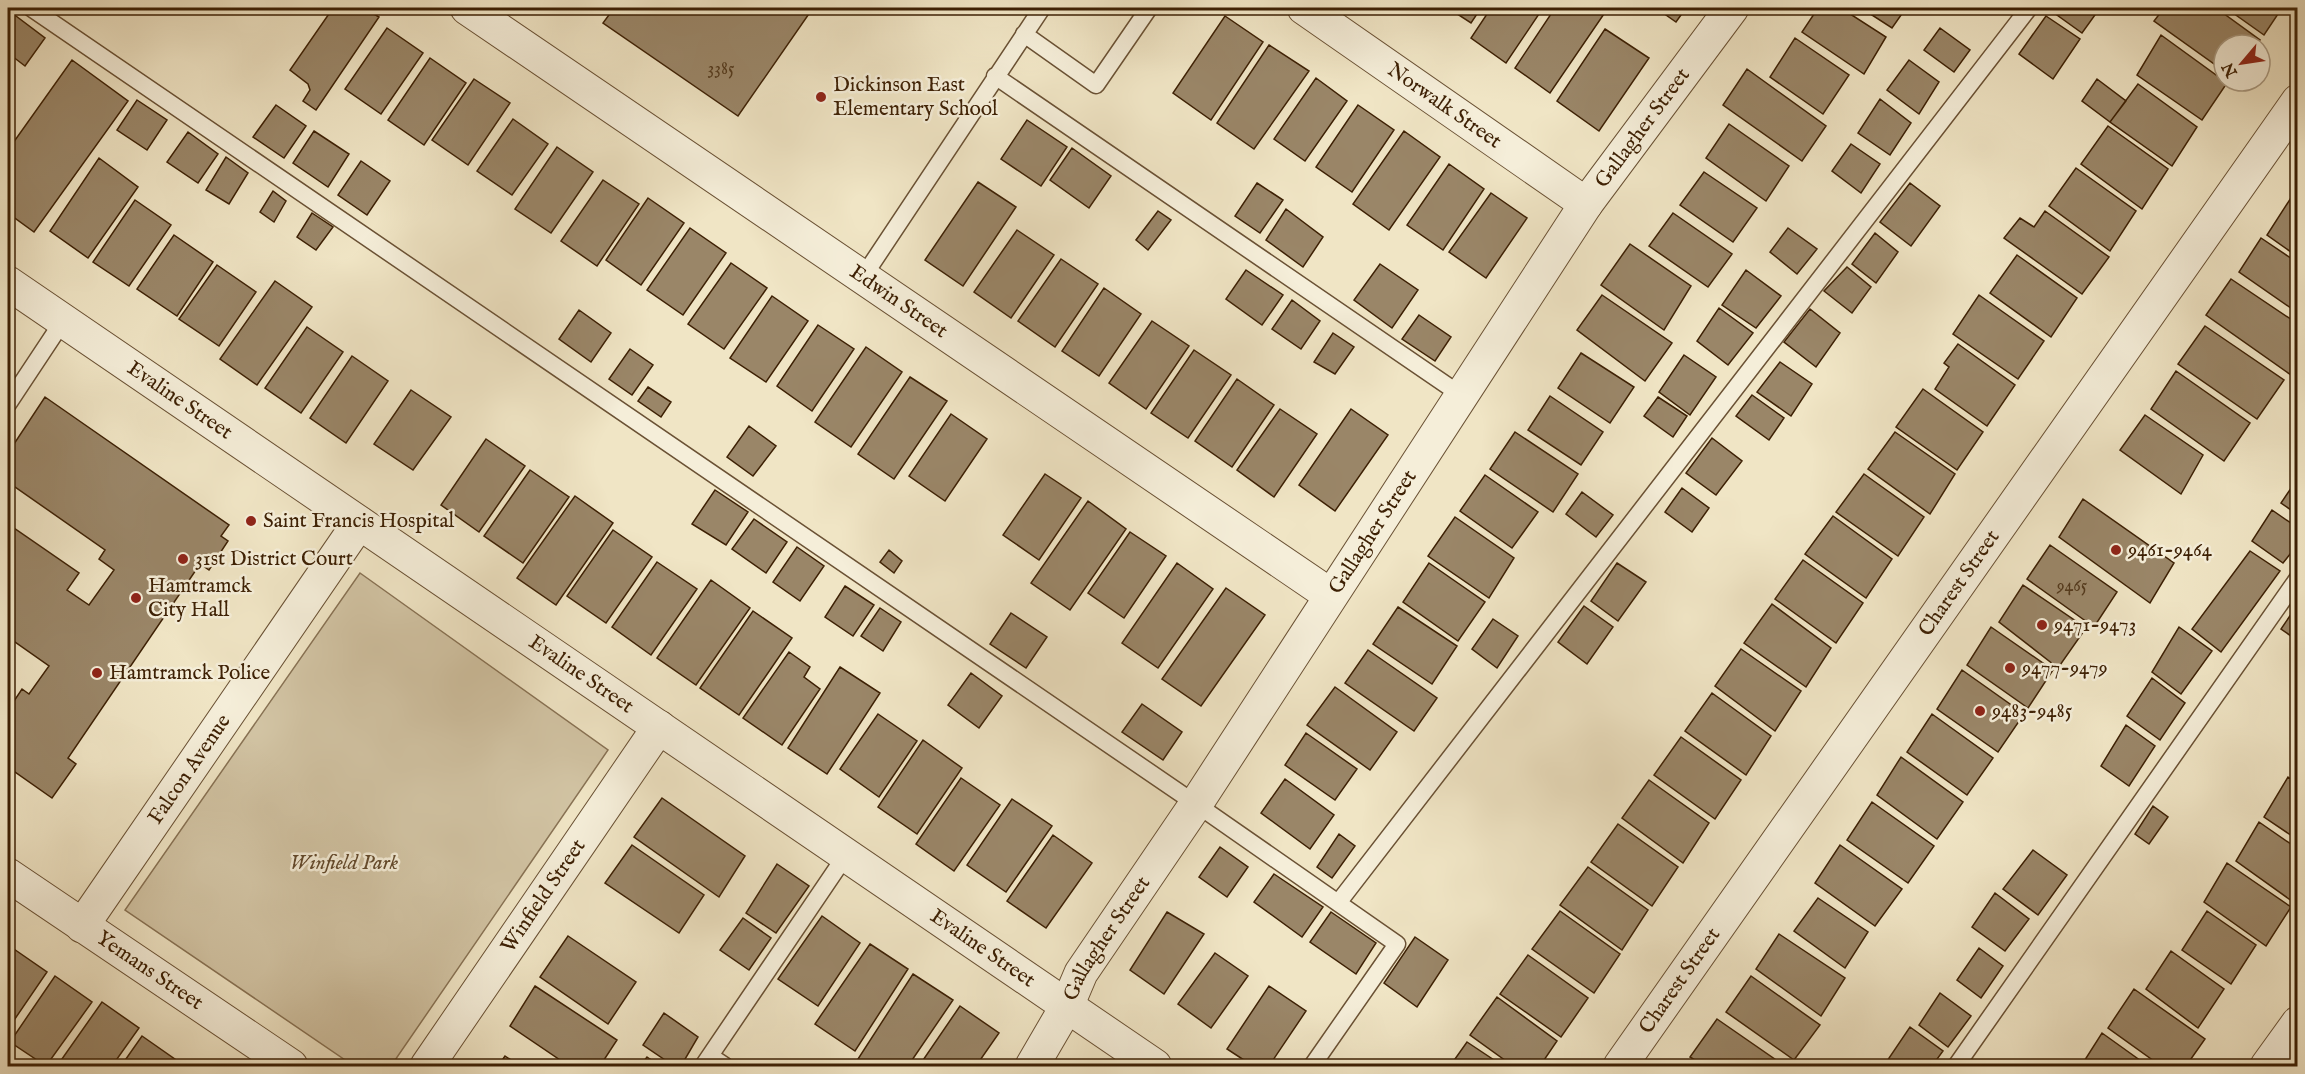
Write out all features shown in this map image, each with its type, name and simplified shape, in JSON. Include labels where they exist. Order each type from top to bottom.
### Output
[{"type":"street","name":"Edwin Street","points":[[467,8],[1330,595]]},
{"type":"street","name":"Norwalk Street","points":[[1304,8],[1586,204]]},
{"type":"street","name":"Gallagher Street","points":[[1032,1066],[1067,1006],[1081,973],[1196,804],[1586,204],[1732,8]]},
{"type":"street","name":"Charest Street","points":[[1620,1066],[2298,101]]},
{"type":"street","name":"Evaline Street","points":[[8,283],[1155,1066]]},
{"type":"street","name":"Falcon Avenue","points":[[82,926],[358,523]]},
{"type":"street","name":"Winfield Street","points":[[427,1066],[658,727]]},
{"type":"street","name":"Yemans Street","points":[[8,875],[291,1066]]},
{"type":"street","points":[[2267,1066],[2298,1023]]},
{"type":"lane","points":[[31,8],[1196,804],[1397,944],[1312,1066]]},
{"type":"lane","points":[[863,277],[1042,8]]},
{"type":"lane","points":[[1024,34],[1096,85],[1149,8]]},
{"type":"lane","points":[[1338,903],[2029,8]]},
{"type":"lane","points":[[995,76],[1461,395]]},
{"type":"lane","points":[[8,404],[63,321]]},
{"type":"lane","points":[[1956,1066],[2298,578]]},
{"type":"lane","points":[[725,1066],[707,1061],[846,855]]},
{"type":"green space","name":"Winfield Park","points":[[360,573],[608,750],[391,1066],[354,1066],[125,910]]},
{"type":"building","points":[[333,8],[364,8],[379,17],[316,110],[303,101],[310,90],[308,84],[290,70]]},
{"type":"building","name":"Dickinson East Elementary School","points":[[614,8],[813,8],[738,116],[603,23]]},
{"type":"building","points":[[1448,8],[1481,8],[1471,23]]},
{"type":"building","points":[[1491,8],[1543,8],[1506,63],[1471,38]]},
{"type":"building","points":[[1555,8],[1601,8],[1606,11],[1550,93],[1515,68]]},
{"type":"building","points":[[1656,8],[1686,8],[1676,22]]},
{"type":"building","points":[[1818,8],[1841,8],[1886,37],[1864,74],[1802,32]]},
{"type":"building","points":[[1861,8],[1906,8],[1892,28]]},
{"type":"building","points":[[2051,8],[2100,8],[2082,33],[2050,10]]},
{"type":"building","points":[[2164,8],[2216,8],[2250,33],[2212,33],[2212,62],[2154,21]]},
{"type":"building","points":[[2226,8],[2282,8],[2265,33],[2261,33]]},
{"type":"building","points":[[8,10],[45,38],[25,66],[8,53]]},
{"type":"building","points":[[1225,16],[1263,42],[1211,120],[1173,93]]},
{"type":"building","points":[[2046,16],[2080,39],[2053,79],[2019,54]]},
{"type":"building","points":[[387,28],[423,53],[381,114],[345,89]]},
{"type":"building","points":[[1940,28],[1970,50],[1954,72],[1924,50]]},
{"type":"building","points":[[1605,29],[1649,58],[1599,131],[1557,101]]},
{"type":"building","points":[[2161,35],[2212,72],[2212,93],[2220,93],[2202,120],[2137,75]]},
{"type":"building","points":[[1795,38],[1849,75],[1823,114],[1770,77]]},
{"type":"building","points":[[1269,45],[1309,71],[1254,149],[1217,123]]},
{"type":"building","points":[[430,58],[466,83],[424,145],[388,120]]},
{"type":"building","points":[[72,60],[128,101],[34,232],[8,213],[8,150]]},
{"type":"building","points":[[1909,60],[1939,82],[1919,114],[1887,90]]},
{"type":"building","points":[[1747,69],[1826,126],[1802,161],[1723,105]]},
{"type":"building","points":[[1316,78],[1347,101],[1305,161],[1274,139]]},
{"type":"building","points":[[474,79],[510,103],[468,165],[432,140]]},
{"type":"building","points":[[2097,79],[2126,101],[2110,122],[2082,101]]},
{"type":"building","points":[[2138,84],[2197,127],[2172,166],[2110,122]]},
{"type":"building","points":[[1880,99],[1911,123],[1890,155],[1858,133]]},
{"type":"building","points":[[137,100],[167,120],[147,150],[117,130]]},
{"type":"building","points":[[276,105],[306,126],[284,158],[253,137]]},
{"type":"building","points":[[1358,105],[1394,130],[1352,192],[1316,167]]},
{"type":"building","points":[[513,119],[548,144],[512,195],[477,171]]},
{"type":"building","points":[[1027,120],[1067,147],[1041,186],[1001,159]]},
{"type":"building","points":[[1729,124],[1789,166],[1766,201],[1706,158]]},
{"type":"building","points":[[2108,126],[2168,169],[2142,209],[2081,164]]},
{"type":"building","points":[[314,131],[349,154],[328,187],[293,163]]},
{"type":"building","points":[[1404,131],[1440,157],[1389,230],[1353,204]]},
{"type":"building","points":[[188,132],[218,154],[198,183],[167,162]]},
{"type":"building","points":[[1851,144],[1880,164],[1861,193],[1832,171]]},
{"type":"building","points":[[557,147],[593,172],[551,233],[515,209]]},
{"type":"building","points":[[1072,148],[1111,176],[1089,208],[1050,180]]},
{"type":"building","points":[[226,157],[248,173],[229,204],[206,190]]},
{"type":"building","points":[[99,158],[138,187],[88,258],[50,231]]},
{"type":"building","points":[[361,161],[390,181],[367,215],[338,195]]},
{"type":"building","points":[[1449,164],[1484,189],[1443,250],[1407,225]]},
{"type":"building","points":[[2076,168],[2136,211],[2110,251],[2049,206]]},
{"type":"building","points":[[1704,172],[1757,208],[1733,242],[1680,205]]},
{"type":"building","points":[[603,180],[639,204],[597,266],[561,241]]},
{"type":"building","points":[[978,182],[1016,207],[963,286],[925,260]]},
{"type":"building","points":[[1257,183],[1283,200],[1260,233],[1235,216]]},
{"type":"building","points":[[1910,183],[1940,206],[1911,246],[1880,222]]},
{"type":"building","points":[[2296,190],[2298,191],[2298,257],[2267,235]]},
{"type":"building","points":[[273,191],[286,201],[274,222],[260,212]]},
{"type":"building","points":[[1491,193],[1527,218],[1486,278],[1449,252]]},
{"type":"building","points":[[648,198],[684,223],[641,285],[606,260]]},
{"type":"building","points":[[135,200],[171,225],[129,286],[93,262]]},
{"type":"building","points":[[1286,209],[1323,237],[1303,267],[1266,240]]},
{"type":"building","points":[[1158,211],[1171,220],[1148,250],[1136,240]]},
{"type":"building","points":[[2045,211],[2109,257],[2082,294],[2004,238],[2020,218],[2034,227]]},
{"type":"building","points":[[312,213],[333,227],[316,250],[297,237]]},
{"type":"building","points":[[1673,213],[1732,254],[1708,287],[1649,246]]},
{"type":"building","points":[[690,228],[726,253],[683,315],[647,290]]},
{"type":"building","points":[[1788,228],[1817,249],[1797,274],[1770,252]]},
{"type":"building","points":[[1017,230],[1054,255],[1011,318],[974,292]]},
{"type":"building","points":[[1875,233],[1898,252],[1876,283],[1852,264]]},
{"type":"building","points":[[174,235],[213,262],[177,316],[137,289]]},
{"type":"building","points":[[2261,238],[2298,263],[2298,313],[2239,272]]},
{"type":"building","points":[[1630,244],[1691,286],[1664,330],[1601,285]]},
{"type":"building","points":[[2017,255],[2077,298],[2051,337],[1990,293]]},
{"type":"building","points":[[1061,259],[1098,284],[1055,347],[1018,321]]},
{"type":"building","points":[[731,263],[767,288],[724,349],[688,324]]},
{"type":"building","points":[[1380,264],[1418,290],[1392,328],[1354,300]]},
{"type":"building","points":[[217,265],[256,292],[219,346],[179,319]]},
{"type":"building","points":[[1847,267],[1871,287],[1852,313],[1824,291]]},
{"type":"building","points":[[1246,270],[1283,295],[1262,325],[1226,299]]},
{"type":"building","points":[[1746,270],[1781,296],[1756,328],[1722,305]]},
{"type":"building","points":[[2231,279],[2298,324],[2298,364],[2291,375],[2206,315]]},
{"type":"building","points":[[275,281],[312,307],[257,385],[220,359]]},
{"type":"building","points":[[1104,288],[1141,314],[1099,376],[1062,351]]},
{"type":"building","points":[[1602,295],[1672,343],[1645,381],[1577,330]]},
{"type":"building","points":[[1979,295],[2044,341],[2018,379],[1953,334]]},
{"type":"building","points":[[772,296],[808,321],[766,382],[730,358]]},
{"type":"building","points":[[1292,300],[1320,321],[1301,349],[1272,329]]},
{"type":"building","points":[[1719,308],[1753,333],[1728,365],[1697,341]]},
{"type":"building","points":[[1810,309],[1840,333],[1816,367],[1784,342]]},
{"type":"building","points":[[579,310],[611,333],[591,362],[559,339]]},
{"type":"building","points":[[1419,315],[1451,337],[1435,361],[1402,339]]},
{"type":"building","points":[[1152,321],[1189,346],[1146,409],[1109,383]]},
{"type":"building","points":[[818,325],[854,349],[812,411],[777,386]]},
{"type":"building","points":[[2205,326],[2284,380],[2257,419],[2178,364]]},
{"type":"building","points":[[307,327],[343,352],[301,413],[265,388]]},
{"type":"building","points":[[1333,333],[1354,347],[1335,374],[1314,362]]},
{"type":"building","points":[[1958,344],[2015,385],[1987,426],[1935,389],[1949,367],[1944,363]]},
{"type":"building","points":[[866,347],[902,372],[851,447],[815,422]]},
{"type":"building","points":[[630,349],[653,365],[632,395],[609,379]]},
{"type":"building","points":[[1194,350],[1231,375],[1188,438],[1151,413]]},
{"type":"building","points":[[1581,353],[1634,387],[1610,423],[1558,388]]},
{"type":"building","points":[[1684,355],[1716,377],[1690,415],[1659,392]]},
{"type":"building","points":[[352,356],[388,381],[346,443],[310,418]]},
{"type":"building","points":[[1780,362],[1812,384],[1791,416],[1757,392]]},
{"type":"building","points":[[2176,371],[2250,423],[2224,461],[2151,409]]},
{"type":"building","points":[[910,377],[947,401],[894,479],[858,454]]},
{"type":"building","points":[[1237,379],[1274,405],[1232,467],[1195,441]]},
{"type":"building","points":[[648,387],[671,402],[661,417],[638,401]]},
{"type":"building","points":[[1923,389],[1983,432],[1957,470],[1896,427]]},
{"type":"building","points":[[411,390],[451,417],[413,470],[374,444]]},
{"type":"building","points":[[1752,395],[1784,418],[1769,440],[1736,416]]},
{"type":"building","points":[[1550,396],[1603,432],[1581,465],[1528,430]]},
{"type":"building","name":"Hamtramck City Hall","points":[[45,397],[229,525],[221,536],[228,541],[209,570],[200,564],[68,758],[76,764],[52,798],[8,767],[8,710],[22,689],[29,694],[49,666],[8,637],[8,524],[79,573],[67,590],[89,605],[114,570],[99,559],[105,550],[8,482],[8,453]]},
{"type":"building","points":[[1658,397],[1687,416],[1673,437],[1644,416]]},
{"type":"building","points":[[1280,409],[1317,434],[1274,497],[1237,470]]},
{"type":"building","points":[[1351,409],[1388,435],[1335,511],[1299,485]]},
{"type":"building","points":[[951,414],[987,439],[945,501],[909,476]]},
{"type":"building","points":[[2145,415],[2203,455],[2181,494],[2120,450]]},
{"type":"building","points":[[749,426],[776,446],[753,476],[727,457]]},
{"type":"building","points":[[1515,432],[1578,474],[1553,512],[1490,469]]},
{"type":"building","points":[[1895,432],[1955,474],[1930,514],[1868,469]]},
{"type":"building","points":[[1712,438],[1742,461],[1716,495],[1686,473]]},
{"type":"building","points":[[486,439],[525,466],[479,532],[441,505]]},
{"type":"building","points":[[530,470],[569,497],[523,563],[484,536]]},
{"type":"building","points":[[1045,474],[1081,498],[1039,560],[1003,535]]},
{"type":"building","points":[[1864,474],[1924,517],[1898,556],[1836,512]]},
{"type":"building","points":[[1485,475],[1538,512],[1512,548],[1460,511]]},
{"type":"building","points":[[2298,478],[2298,515],[2281,503]]},
{"type":"building","points":[[1682,488],[1709,508],[1692,532],[1665,512]]},
{"type":"building","points":[[715,490],[748,512],[726,545],[692,524]]},
{"type":"building","points":[[1582,492],[1613,515],[1596,537],[1566,514]]},
{"type":"building","points":[[575,496],[613,523],[556,605],[517,578]]},
{"type":"building","name":"9461-9464","points":[[2083,499],[2174,563],[2150,603],[2059,537]]},
{"type":"building","points":[[1088,501],[1126,529],[1070,610],[1031,583]]},
{"type":"building","points":[[2272,510],[2298,528],[2298,544],[2283,563],[2252,541]]},
{"type":"building","points":[[1833,516],[1892,559],[1866,598],[1805,554]]},
{"type":"building","points":[[1455,517],[1514,558],[1489,598],[1428,556]]},
{"type":"building","points":[[754,519],[787,542],[766,573],[732,549]]},
{"type":"building","points":[[613,530],[652,557],[606,623],[567,596]]},
{"type":"building","points":[[1130,532],[1166,556],[1124,618],[1088,593]]},
{"type":"building","points":[[2050,545],[2117,592],[2094,627],[2027,579]]},
{"type":"building","points":[[797,547],[824,566],[800,601],[773,582]]},
{"type":"building","points":[[889,550],[902,561],[894,573],[880,562]]},
{"type":"building","points":[[2250,551],[2280,571],[2221,652],[2192,629]]},
{"type":"building","points":[[1803,560],[1863,603],[1836,643],[1775,599]]},
{"type":"building","points":[[657,562],[697,589],[651,655],[612,627]]},
{"type":"building","points":[[1177,563],[1213,589],[1158,668],[1122,643]]},
{"type":"building","points":[[1429,563],[1485,602],[1458,641],[1403,602]]},
{"type":"building","points":[[1617,563],[1646,582],[1618,621],[1591,601]]},
{"type":"building","points":[[711,580],[750,608],[696,685],[657,658]]},
{"type":"building","name":"9471-9473","points":[[2023,585],[2086,628],[2058,668],[1999,622]]},
{"type":"building","points":[[845,586],[874,605],[853,636],[825,617]]},
{"type":"building","points":[[1226,588],[1265,615],[1201,706],[1162,679]]},
{"type":"building","points":[[1772,604],[1831,648],[1806,687],[1744,643]]},
{"type":"building","points":[[1584,606],[1613,627],[1587,664],[1558,642]]},
{"type":"building","points":[[1398,607],[1457,646],[1432,684],[1373,644]]},
{"type":"building","points":[[2296,607],[2298,608],[2298,641],[2281,629]]},
{"type":"building","points":[[880,608],[901,622],[883,651],[861,636]]},
{"type":"building","points":[[753,611],[792,638],[739,715],[700,688]]},
{"type":"building","points":[[1011,613],[1047,637],[1026,668],[990,644]]},
{"type":"building","points":[[1493,619],[1518,636],[1497,668],[1472,649]]},
{"type":"building","name":"9477-9479","points":[[1991,627],[2053,670],[2028,708],[1967,665]]},
{"type":"building","points":[[2179,627],[2212,651],[2181,694],[2152,672]]},
{"type":"building","points":[[1741,649],[1801,691],[1775,731],[1715,686]]},
{"type":"building","points":[[1368,650],[1437,698],[1414,731],[1345,683]]},
{"type":"building","points":[[789,652],[810,667],[804,677],[820,689],[782,745],[743,718]]},
{"type":"building","points":[[840,667],[880,693],[827,774],[788,748]]},
{"type":"building","name":"9483-9485","points":[[1962,670],[2024,714],[1998,752],[1937,709]]},
{"type":"building","points":[[971,673],[1002,696],[979,728],[948,705]]},
{"type":"building","points":[[2152,678],[2185,703],[2160,740],[2127,716]]},
{"type":"building","points":[[1335,687],[1397,732],[1370,770],[1307,725]]},
{"type":"building","points":[[1712,693],[1771,736],[1746,775],[1685,731]]},
{"type":"building","points":[[1142,704],[1182,732],[1163,760],[1122,732]]},
{"type":"building","points":[[878,714],[917,741],[879,797],[840,769]]},
{"type":"building","points":[[1932,714],[1993,758],[1967,795],[1907,752]]},
{"type":"building","points":[[2126,725],[2155,746],[2129,786],[2101,766]]},
{"type":"building","points":[[1306,733],[1357,769],[1335,800],[1285,765]]},
{"type":"building","points":[[1681,737],[1741,780],[1715,819],[1654,775]]},
{"type":"building","points":[[923,740],[962,768],[917,834],[878,807]]},
{"type":"building","points":[[1901,757],[1963,802],[1937,839],[1877,795]]},
{"type":"building","points":[[2288,777],[2298,784],[2298,840],[2264,817]]},
{"type":"building","points":[[961,778],[1000,805],[954,871],[916,844]]},
{"type":"building","points":[[1285,779],[1334,815],[1310,849],[1261,813]]},
{"type":"building","points":[[1649,780],[1709,823],[1683,863],[1622,818]]},
{"type":"building","points":[[662,798],[745,856],[719,897],[634,837]]},
{"type":"building","points":[[1012,799],[1052,826],[1006,892],[967,865]]},
{"type":"building","points":[[1872,802],[1934,846],[1908,883],[1847,840]]},
{"type":"building","points":[[2153,806],[2168,817],[2149,844],[2135,834]]},
{"type":"building","points":[[2259,822],[2298,849],[2296,904],[2236,861]]},
{"type":"building","points":[[1618,824],[1678,867],[1652,906],[1591,862]]},
{"type":"building","points":[[1339,834],[1355,846],[1332,878],[1317,867]]},
{"type":"building","points":[[1053,835],[1092,863],[1046,928],[1007,901]]},
{"type":"building","points":[[632,845],[704,895],[679,933],[605,883]]},
{"type":"building","points":[[1840,845],[1902,889],[1875,926],[1815,883]]},
{"type":"building","points":[[1220,847],[1248,867],[1227,897],[1199,877]]},
{"type":"building","points":[[2033,850],[2067,875],[2038,915],[2003,889]]},
{"type":"building","points":[[2227,863],[2291,907],[2266,946],[2204,902]]},
{"type":"building","points":[[777,864],[809,886],[776,933],[746,913]]},
{"type":"building","points":[[1588,867],[1648,910],[1622,950],[1560,905]]},
{"type":"building","points":[[1274,874],[1323,907],[1302,937],[1254,902]]},
{"type":"building","points":[[1995,893],[2029,919],[2005,951],[1972,927]]},
{"type":"building","points":[[1818,898],[1868,932],[1845,968],[1794,931]]},
{"type":"building","points":[[1560,911],[1620,954],[1594,993],[1532,949]]},
{"type":"building","points":[[2207,911],[2256,945],[2231,984],[2182,950]]},
{"type":"building","points":[[1167,912],[1204,934],[1164,994],[1130,970]]},
{"type":"building","points":[[1331,912],[1376,943],[1356,974],[1310,942]]},
{"type":"building","points":[[822,916],[860,943],[818,1006],[778,979]]},
{"type":"building","points":[[743,918],[771,938],[749,970],[720,950]]},
{"type":"building","points":[[1779,934],[1845,978],[1821,1016],[1756,969]]},
{"type":"building","points":[[568,936],[636,982],[608,1024],[540,977]]},
{"type":"building","points":[[1415,937],[1448,960],[1417,1007],[1384,983]]},
{"type":"building","points":[[870,944],[908,969],[855,1051],[815,1024]]},
{"type":"building","points":[[11,947],[47,972],[8,1029],[8,952]]},
{"type":"building","points":[[1979,948],[2003,966],[1981,998],[1957,980]]},
{"type":"building","points":[[2171,951],[2224,989],[2198,1028],[2146,989]]},
{"type":"building","points":[[1215,953],[1248,976],[1211,1028],[1178,1004]]},
{"type":"building","points":[[1528,955],[1588,998],[1561,1037],[1500,994]]},
{"type":"building","points":[[913,974],[953,1000],[908,1066],[869,1066],[858,1059]]},
{"type":"building","points":[[55,976],[92,1002],[46,1066],[10,1042]]},
{"type":"building","points":[[1751,976],[1820,1025],[1794,1060],[1726,1012]]},
{"type":"building","points":[[535,986],[617,1040],[600,1066],[569,1066],[510,1026]]},
{"type":"building","points":[[1269,986],[1306,1011],[1269,1066],[1253,1066],[1227,1049]]},
{"type":"building","points":[[2134,989],[2205,1039],[2186,1066],[2161,1066],[2108,1028]]},
{"type":"building","points":[[1940,993],[1971,1016],[1948,1047],[1919,1025]]},
{"type":"building","points":[[1497,997],[1557,1041],[1540,1066],[1513,1066],[1470,1035]]},
{"type":"building","points":[[102,1002],[139,1028],[112,1066],[57,1066]]},
{"type":"building","points":[[960,1006],[999,1033],[976,1066],[919,1066]]},
{"type":"building","points":[[664,1013],[698,1037],[681,1066],[674,1066],[643,1045]]},
{"type":"building","points":[[1717,1019],[1785,1066],[1704,1066],[1690,1057]]},
{"type":"building","points":[[1910,1027],[1943,1051],[1932,1066],[1894,1066],[1887,1061]]},
{"type":"building","points":[[2102,1033],[2148,1066],[2081,1066]]},
{"type":"building","points":[[142,1036],[179,1062],[176,1066],[121,1066]]},
{"type":"building","points":[[1467,1042],[1503,1066],[1450,1066]]},
{"type":"building","points":[[505,1056],[520,1066],[498,1066]]},
{"type":"building","points":[[647,1057],[660,1066],[640,1066]]},
{"type":"place","name":"Dickinson East Elementary School","points":[[821,97]]},
{"type":"place","name":"Saint Francis Hospital","points":[[251,521]]},
{"type":"place","name":"9461-9464","points":[[2116,550]]},
{"type":"place","name":"31st District Court","points":[[183,559]]},
{"type":"place","name":"Hamtramck City Hall","points":[[136,598]]},
{"type":"place","name":"9471-9473","points":[[2042,625]]},
{"type":"place","name":"9477-9479","points":[[2010,668]]},
{"type":"place","name":"Hamtramck Police","points":[[97,673]]},
{"type":"place","name":"9483-9485","points":[[1980,711]]}]
